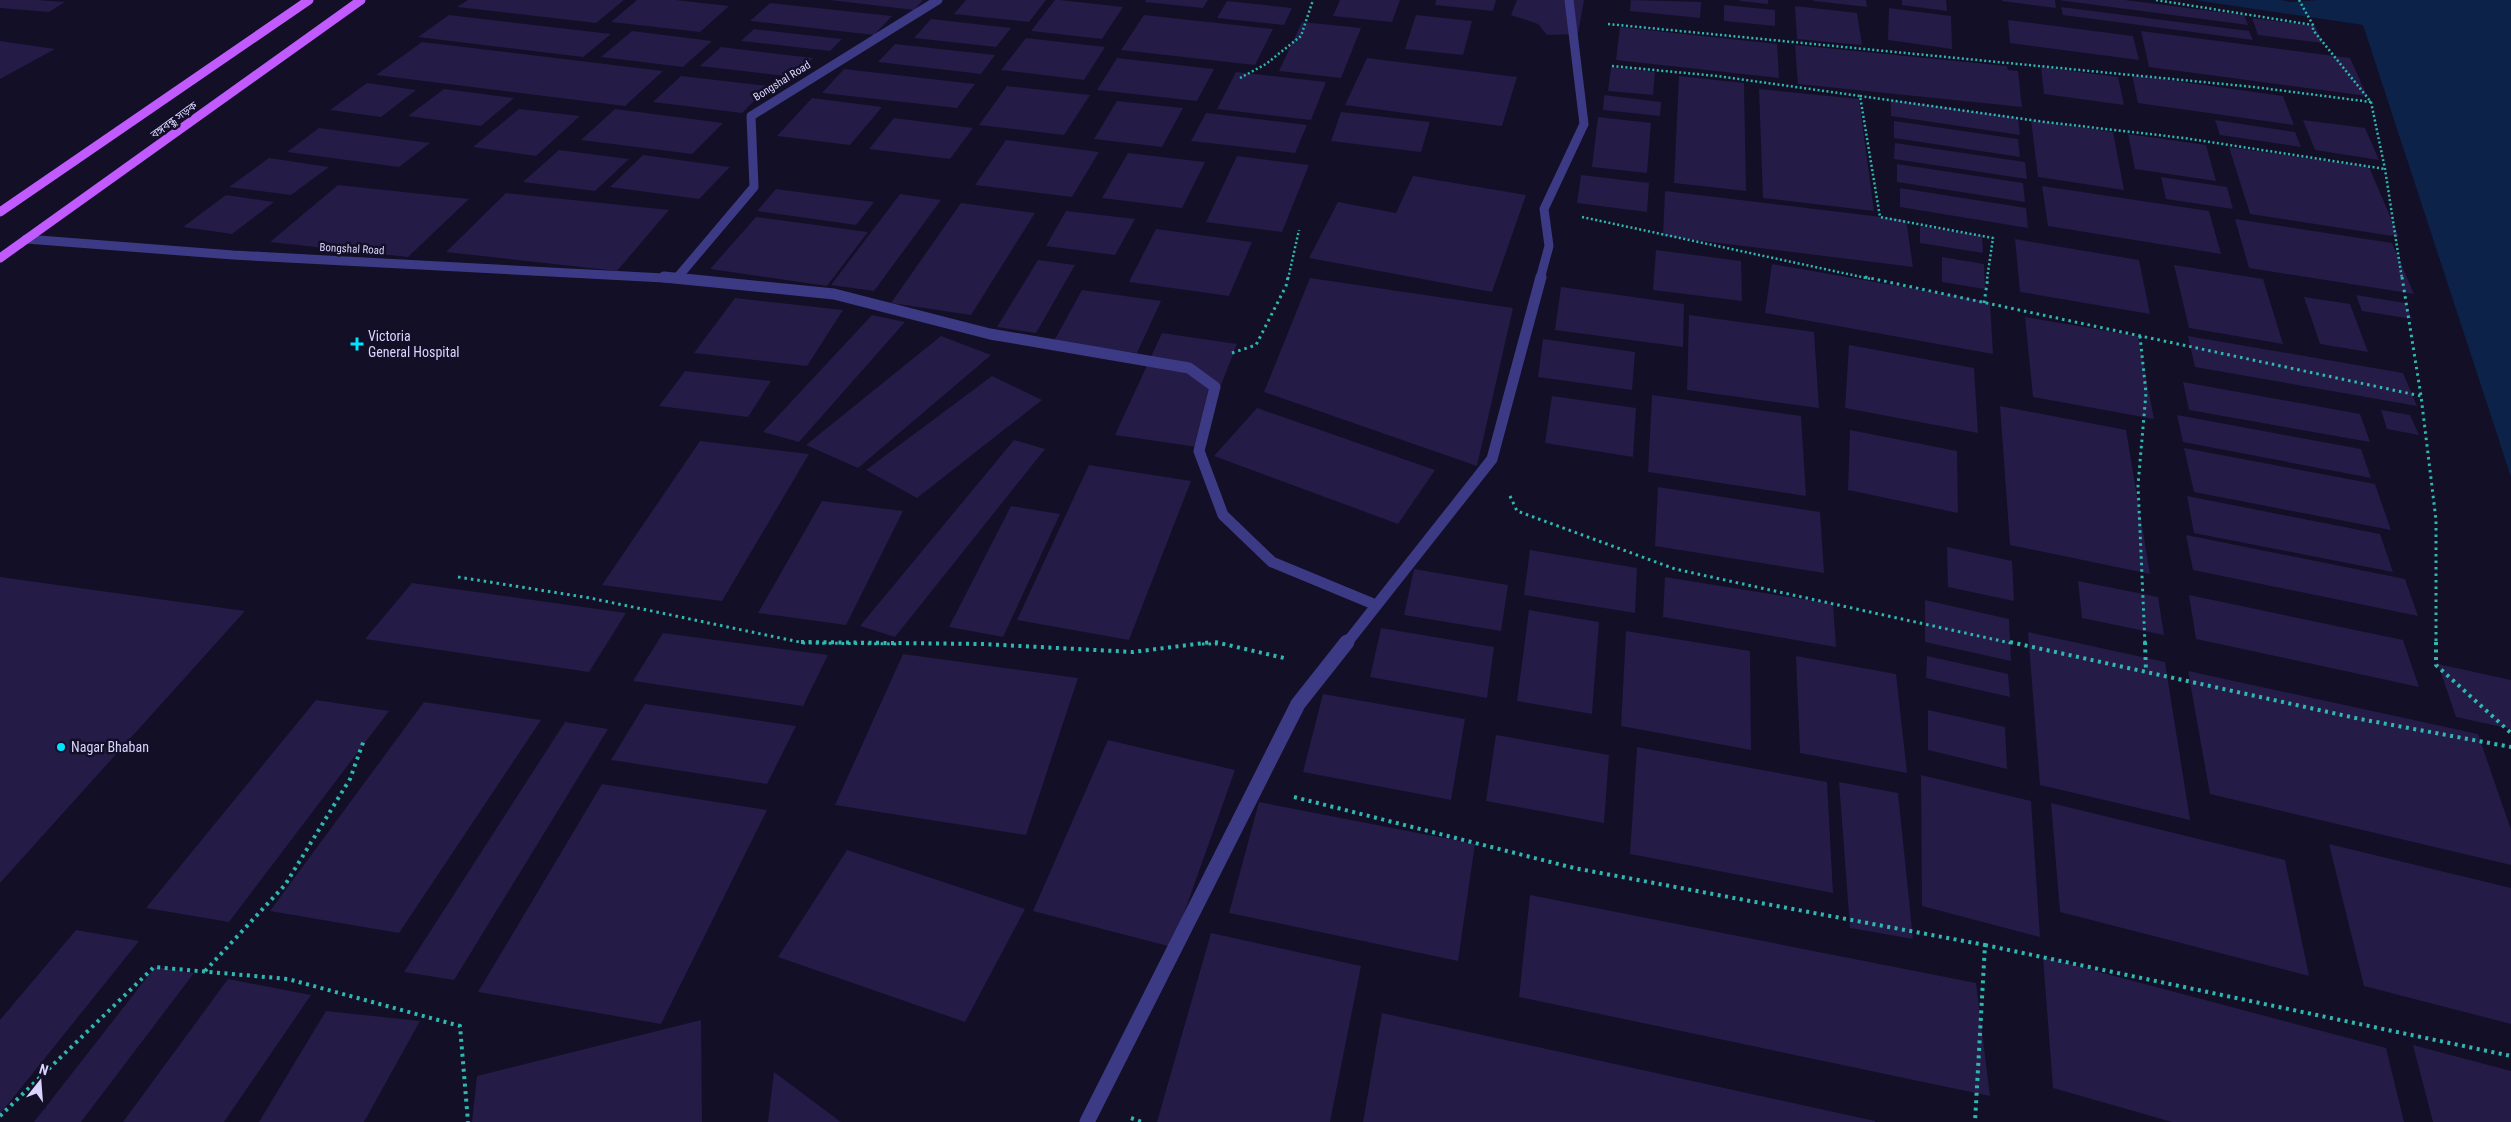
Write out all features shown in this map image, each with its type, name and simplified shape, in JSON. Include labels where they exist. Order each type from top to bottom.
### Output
[{"type":"main road","name":"বঙ্গবন্ধু সড়ক","points":[[0,212],[309,0]]},
{"type":"main road","name":"বঙ্গবন্ধু সড়ক","points":[[0,258],[361,0]]},
{"type":"street","name":"Bongshal Road","points":[[677,278],[754,187],[751,116],[938,0]]},
{"type":"street","points":[[1087,1122],[1298,704],[1492,459],[1549,246],[1544,209],[1584,124],[1569,0]]},
{"type":"street","name":"Bongshal Road","points":[[26,239],[233,255],[677,278],[834,294],[990,334],[1189,368]]},
{"type":"street","points":[[1189,368],[1215,387],[1199,451],[1223,515],[1272,562],[1376,605]]},
{"type":"path","points":[[1240,78],[1266,64],[1301,36],[1313,0]]},
{"type":"path","points":[[2156,0],[2313,25]]},
{"type":"path","points":[[2299,0],[2313,25],[2313,30],[2371,102],[2385,169],[2421,396],[2436,520],[2436,665],[2511,734]]},
{"type":"path","points":[[1572,20],[1748,39],[1818,44],[2244,86],[2371,102]]},
{"type":"path","points":[[1577,63],[1717,76],[2045,122],[2184,138],[2385,169]]},
{"type":"path","points":[[1860,96],[1880,218],[1993,238],[1984,303]]},
{"type":"path","points":[[1544,209],[2421,396]]},
{"type":"path","points":[[1189,368],[1256,345],[1286,286],[1299,230]]},
{"type":"path","points":[[2140,336],[2146,394],[2138,485],[2146,672]]},
{"type":"path","points":[[1492,459],[1517,511],[1675,569],[2360,719],[2511,747]]},
{"type":"path","points":[[458,577],[590,598],[804,643],[983,644],[1133,652],[1214,642],[1326,668]]},
{"type":"path","points":[[204,971],[285,885],[350,779],[364,740]]},
{"type":"path","points":[[1256,788],[1574,868],[1985,945],[2511,1056]]},
{"type":"path","points":[[1975,1122],[1985,945]]},
{"type":"path","points":[[0,1116],[154,967],[288,979],[460,1026],[468,1122]]},
{"type":"water","points":[[2194,0],[2281,0],[2291,2],[2319,0],[2511,0],[2511,477],[2363,25]]},
{"type":"building","points":[[0,0],[65,2],[49,12],[0,8]]},
{"type":"building","points":[[468,0],[624,0],[596,23],[457,7]]},
{"type":"building","points":[[637,0],[676,0],[729,6],[700,32],[611,22]]},
{"type":"building","points":[[830,0],[923,0],[914,10]]},
{"type":"building","points":[[966,0],[1046,0],[1029,22],[954,14]]},
{"type":"building","points":[[1055,0],[1123,7],[1102,39],[1031,31]]},
{"type":"building","points":[[1146,0],[1208,0],[1203,8],[1145,2]]},
{"type":"building","points":[[1340,0],[1400,0],[1392,22],[1333,16]]},
{"type":"building","points":[[1436,0],[1496,0],[1493,11],[1435,5]]},
{"type":"building","points":[[1517,0],[1584,0],[1578,34],[1547,35],[1538,24],[1511,15]]},
{"type":"building","points":[[1631,0],[1701,2],[1700,18],[1630,11]]},
{"type":"building","points":[[1768,0],[1768,4],[1740,1]]},
{"type":"building","points":[[1866,0],[1867,7],[1814,1]]},
{"type":"building","points":[[1902,0],[1946,0],[1947,11],[1902,5]]},
{"type":"building","points":[[2055,0],[2056,8],[2002,1]]},
{"type":"building","points":[[2058,0],[2125,0],[2244,15],[2248,25]]},
{"type":"building","points":[[1227,1],[1292,8],[1284,25],[1217,18]]},
{"type":"building","points":[[770,3],[892,16],[874,35],[750,21]]},
{"type":"building","points":[[1724,5],[1775,10],[1775,26],[1724,21]]},
{"type":"building","points":[[1795,6],[1857,13],[1862,45],[1797,39]]},
{"type":"building","points":[[2061,7],[2249,31],[2253,40],[2063,15]]},
{"type":"building","points":[[1889,8],[1951,16],[1952,49],[1888,40]]},
{"type":"building","points":[[449,15],[611,34],[583,57],[418,37]]},
{"type":"building","points":[[1144,15],[1273,29],[1255,65],[1121,50]]},
{"type":"building","points":[[1416,15],[1472,21],[1463,55],[1405,49]]},
{"type":"building","points":[[2252,18],[2315,26],[2323,43],[2258,35]]},
{"type":"building","points":[[931,19],[1011,28],[996,47],[914,38]]},
{"type":"building","points":[[2008,20],[2133,36],[2139,60],[2010,43]]},
{"type":"building","points":[[1302,22],[1361,28],[1341,78],[1279,71]]},
{"type":"building","points":[[1620,27],[1777,44],[1779,78],[1616,60]]},
{"type":"building","points":[[754,29],[842,39],[830,51],[741,41]]},
{"type":"building","points":[[632,31],[712,41],[683,67],[601,57]]},
{"type":"building","points":[[2141,31],[2350,58],[2367,96],[2149,67]]},
{"type":"building","points":[[1026,38],[1105,47],[1084,80],[1001,70]]},
{"type":"building","points":[[0,41],[55,49],[0,79]]},
{"type":"building","points":[[422,42],[663,71],[625,106],[376,75]]},
{"type":"building","points":[[895,44],[995,55],[981,74],[878,62]]},
{"type":"building","points":[[1795,45],[2007,66],[2008,70],[2018,71],[2022,107],[1798,84]]},
{"type":"building","points":[[721,47],[813,58],[794,77],[700,66]]},
{"type":"building","points":[[1117,58],[1214,69],[1197,101],[1097,90]]},
{"type":"building","points":[[1367,58],[1517,77],[1502,126],[1345,105]]},
{"type":"building","points":[[1611,67],[1655,72],[1653,95],[1608,91]]},
{"type":"building","points":[[2041,67],[2118,77],[2124,105],[2044,94]]},
{"type":"building","points":[[844,69],[975,84],[957,108],[822,93]]},
{"type":"building","points":[[1236,72],[1326,82],[1311,120],[1217,109]]},
{"type":"building","points":[[2132,75],[2283,96],[2294,125],[2138,103]]},
{"type":"building","points":[[681,76],[769,86],[742,113],[653,102]]},
{"type":"building","points":[[1679,76],[1744,83],[1746,191],[1674,183]]},
{"type":"building","points":[[367,83],[416,90],[381,117],[330,110]]},
{"type":"building","points":[[1007,86],[1090,95],[1064,135],[979,125]]},
{"type":"building","points":[[444,89],[514,98],[481,126],[408,116]]},
{"type":"building","points":[[1759,89],[1859,99],[1874,211],[1763,198]]},
{"type":"building","points":[[1604,95],[1661,102],[1660,116],[1603,110]]},
{"type":"building","points":[[812,98],[882,107],[850,145],[777,136]]},
{"type":"building","points":[[1891,100],[2018,118],[2020,135],[1891,116]]},
{"type":"building","points":[[1117,101],[1183,108],[1162,147],[1094,139]]},
{"type":"building","points":[[519,109],[580,116],[536,156],[473,147]]},
{"type":"building","points":[[615,109],[723,123],[692,154],[581,140]]},
{"type":"building","points":[[1341,112],[1430,122],[1421,152],[1331,141]]},
{"type":"building","points":[[1206,113],[1307,125],[1295,153],[1191,141]]},
{"type":"building","points":[[1598,117],[1651,123],[1647,173],[1592,167]]},
{"type":"building","points":[[894,118],[973,128],[950,159],[869,149]]},
{"type":"building","points":[[2031,120],[2113,132],[2124,190],[2038,177]]},
{"type":"building","points":[[2215,120],[2295,132],[2301,147],[2220,135]]},
{"type":"building","points":[[2303,120],[2365,128],[2379,160],[2315,150]]},
{"type":"building","points":[[1894,121],[2018,139],[2020,157],[1894,138]]},
{"type":"building","points":[[319,128],[430,143],[399,167],[287,152]]},
{"type":"building","points":[[2128,134],[2206,145],[2216,181],[2135,169]]},
{"type":"building","points":[[1006,140],[1099,152],[1072,197],[975,185]]},
{"type":"building","points":[[1895,143],[2025,162],[2027,179],[1894,159]]},
{"type":"building","points":[[2229,147],[2369,167],[2399,237],[2250,214]]},
{"type":"building","points":[[559,150],[629,159],[595,191],[523,182]]},
{"type":"building","points":[[1128,153],[1205,162],[1182,208],[1102,198]]},
{"type":"building","points":[[643,155],[730,167],[699,199],[610,187]]},
{"type":"building","points":[[1237,156],[1309,165],[1282,232],[1206,222]]},
{"type":"building","points":[[269,158],[329,167],[291,195],[229,187]]},
{"type":"building","points":[[1897,164],[2023,183],[2025,202],[1897,182]]},
{"type":"building","points":[[1581,175],[1649,183],[1647,212],[1577,203]]},
{"type":"building","points":[[1413,176],[1526,195],[1492,292],[1309,258],[1338,202],[1396,213]]},
{"type":"building","points":[[2161,177],[2227,187],[2233,209],[2166,199]]},
{"type":"building","points":[[338,185],[469,199],[408,257],[270,242]]},
{"type":"building","points":[[2042,186],[2209,211],[2221,254],[2048,226]]},
{"type":"building","points":[[1900,188],[2026,208],[2028,228],[1900,207]]},
{"type":"building","points":[[776,189],[874,202],[856,225],[757,211]]},
{"type":"building","points":[[1665,191],[1906,220],[1913,267],[1663,236]]},
{"type":"building","points":[[506,193],[669,210],[617,271],[446,252]]},
{"type":"building","points":[[900,194],[941,200],[874,291],[831,285]]},
{"type":"building","points":[[226,195],[274,202],[232,234],[183,227]]},
{"type":"building","points":[[961,203],[1035,213],[971,315],[891,303]]},
{"type":"building","points":[[1066,211],[1135,219],[1115,255],[1046,246]]},
{"type":"building","points":[[756,217],[868,232],[827,286],[710,269]]},
{"type":"building","points":[[2235,219],[2392,243],[2414,294],[2249,268]]},
{"type":"building","points":[[1920,226],[1982,236],[1983,253],[1920,243]]},
{"type":"building","points":[[1156,229],[1252,242],[1229,296],[1129,282]]},
{"type":"building","points":[[2015,239],[2139,260],[2150,314],[2020,292]]},
{"type":"building","points":[[1656,250],[1741,261],[1742,301],[1653,290]]},
{"type":"building","points":[[1942,257],[1984,264],[1985,289],[1942,282]]},
{"type":"building","points":[[1038,260],[1075,265],[1036,333],[997,327]]},
{"type":"building","points":[[1772,264],[1990,302],[1993,354],[1765,313]]},
{"type":"building","points":[[2174,265],[2263,279],[2283,344],[2189,328]]},
{"type":"building","points":[[1310,278],[1513,308],[1477,466],[1264,392]]},
{"type":"building","points":[[1561,287],[1684,304],[1683,347],[1555,330]]},
{"type":"building","points":[[1082,290],[1161,301],[1137,353],[1054,341]]},
{"type":"building","points":[[2356,295],[2405,303],[2412,319],[2362,311]]},
{"type":"building","points":[[2304,297],[2350,304],[2368,352],[2320,344]]},
{"type":"building","points":[[735,298],[843,310],[807,366],[694,353]]},
{"type":"building","points":[[872,315],[905,322],[799,442],[763,432]]},
{"type":"building","points":[[1689,315],[1814,332],[1819,408],[1687,390]]},
{"type":"building","points":[[2025,317],[2138,336],[2154,419],[2033,397]]},
{"type":"building","points":[[1162,333],[1237,344],[1197,447],[1115,435]]},
{"type":"building","points":[[941,336],[991,355],[858,468],[806,445]]},
{"type":"building","points":[[2188,336],[2403,373],[2417,406],[2195,367]]},
{"type":"building","points":[[1543,339],[1635,352],[1632,390],[1538,377]]},
{"type":"building","points":[[1849,345],[1974,368],[1978,433],[1845,408]]},
{"type":"building","points":[[685,371],[771,381],[748,417],[659,406]]},
{"type":"building","points":[[992,376],[1042,400],[917,498],[866,470]]},
{"type":"building","points":[[2183,382],[2360,414],[2370,442],[2189,410]]},
{"type":"building","points":[[1652,395],[1801,416],[1806,496],[1648,472]]},
{"type":"building","points":[[1552,396],[1636,408],[1633,457],[1545,443]]},
{"type":"building","points":[[2000,406],[2126,430],[2150,574],[2010,545]]},
{"type":"building","points":[[1257,408],[1435,470],[1398,524],[1214,456]]},
{"type":"building","points":[[2381,410],[2410,415],[2419,435],[2387,429]]},
{"type":"building","points":[[2177,415],[2361,449],[2371,478],[2183,442]]},
{"type":"building","points":[[1850,430],[1957,451],[1958,513],[1848,490]]},
{"type":"building","points":[[1014,440],[1045,449],[895,637],[860,626]]},
{"type":"building","points":[[700,441],[809,454],[722,601],[602,585]]},
{"type":"building","points":[[2184,448],[2375,484],[2391,530],[2194,492]]},
{"type":"building","points":[[1089,465],[1191,481],[1129,640],[1017,620]]},
{"type":"building","points":[[1658,487],[1820,512],[1824,573],[1655,546]]},
{"type":"building","points":[[2187,496],[2380,534],[2393,572],[2194,533]]},
{"type":"building","points":[[822,501],[903,511],[846,625],[758,613]]},
{"type":"building","points":[[1011,506],[1060,514],[1003,637],[949,627]]},
{"type":"building","points":[[2186,535],[2405,579],[2418,616],[2193,570]]},
{"type":"building","points":[[1947,547],[2012,561],[2014,601],[1948,587]]},
{"type":"building","points":[[1530,550],[1637,568],[1635,613],[1524,595]]},
{"type":"building","points":[[1414,569],[1508,585],[1501,631],[1404,615]]},
{"type":"building","name":"Nagar Bhaban","points":[[0,577],[245,611],[0,883]]},
{"type":"building","points":[[1665,577],[1833,604],[1836,647],[1663,617]]},
{"type":"building","points":[[2078,581],[2158,597],[2164,635],[2082,618]]},
{"type":"building","points":[[412,583],[626,613],[589,672],[365,639]]},
{"type":"building","points":[[2189,595],[2403,640],[2419,687],[2196,639]]},
{"type":"building","points":[[1925,600],[2009,619],[2011,661],[1925,642]]},
{"type":"building","points":[[1529,610],[1599,622],[1592,714],[1517,701]]},
{"type":"building","points":[[1381,628],[1494,647],[1487,698],[1370,677]]},
{"type":"building","points":[[1626,631],[1750,651],[1751,750],[1621,726]]},
{"type":"building","points":[[2028,632],[2165,662],[2190,820],[2040,785]]},
{"type":"building","points":[[663,633],[828,655],[803,706],[633,681]]},
{"type":"building","points":[[903,654],[1078,678],[1026,835],[835,805]]},
{"type":"building","points":[[1796,656],[1896,674],[1907,773],[1800,753]]},
{"type":"building","points":[[1927,656],[2008,674],[2010,697],[1926,678]]},
{"type":"building","points":[[2438,664],[2511,680],[2511,729],[2456,717]]},
{"type":"building","points":[[2188,671],[2478,734],[2511,830],[2511,865],[2210,794]]},
{"type":"building","points":[[1323,694],[1465,719],[1451,800],[1303,772]]},
{"type":"building","points":[[316,700],[389,711],[229,922],[146,908]]},
{"type":"building","points":[[424,702],[541,720],[399,933],[270,911]]},
{"type":"building","points":[[645,704],[796,726],[767,784],[611,760]]},
{"type":"building","points":[[1928,710],[2005,727],[2007,769],[1928,750]]},
{"type":"building","points":[[565,722],[608,729],[454,980],[404,972]]},
{"type":"building","points":[[1496,735],[1609,755],[1604,823],[1486,801]]},
{"type":"building","points":[[1108,740],[1235,770],[1172,947],[1033,911]]},
{"type":"building","points":[[1637,747],[1827,782],[1833,893],[1630,854]]},
{"type":"building","points":[[1921,775],[2031,801],[2040,937],[1922,906]]},
{"type":"building","points":[[1839,782],[1898,793],[1913,939],[1850,928]]},
{"type":"building","points":[[602,784],[767,810],[661,1024],[478,992]]},
{"type":"building","points":[[1259,802],[1475,844],[1458,961],[1229,913]]},
{"type":"building","points":[[2051,803],[2285,860],[2309,976],[2060,912]]},
{"type":"building","points":[[2329,844],[2511,888],[2511,1024],[2364,986]]},
{"type":"building","points":[[847,850],[1025,909],[965,1022],[778,957]]},
{"type":"building","points":[[1530,895],[1976,983],[1990,1096],[1519,997]]},
{"type":"building","points":[[76,930],[139,941],[0,1114],[0,1020]]},
{"type":"building","points":[[1211,933],[1361,966],[1330,1122],[1157,1122]]},
{"type":"building","points":[[2043,957],[2386,1048],[2404,1122],[2172,1122],[2053,1088]]},
{"type":"building","points":[[155,967],[194,973],[81,1122],[34,1122]]},
{"type":"building","points":[[228,979],[311,995],[224,1122],[123,1122]]},
{"type":"building","points":[[326,1011],[420,1021],[364,1122],[259,1122]]},
{"type":"building","points":[[1382,1013],[1875,1121],[1875,1122],[1363,1122]]},
{"type":"building","points":[[701,1020],[702,1122],[472,1122],[477,1076]]},
{"type":"building","points":[[2413,1045],[2511,1071],[2511,1122],[2433,1122]]},
{"type":"building","points":[[774,1072],[841,1122],[768,1122]]},
{"type":"place","name":"Victoria General Hospital","points":[[357,344]]},
{"type":"place","name":"Nagar Bhaban","points":[[61,747]]}]
